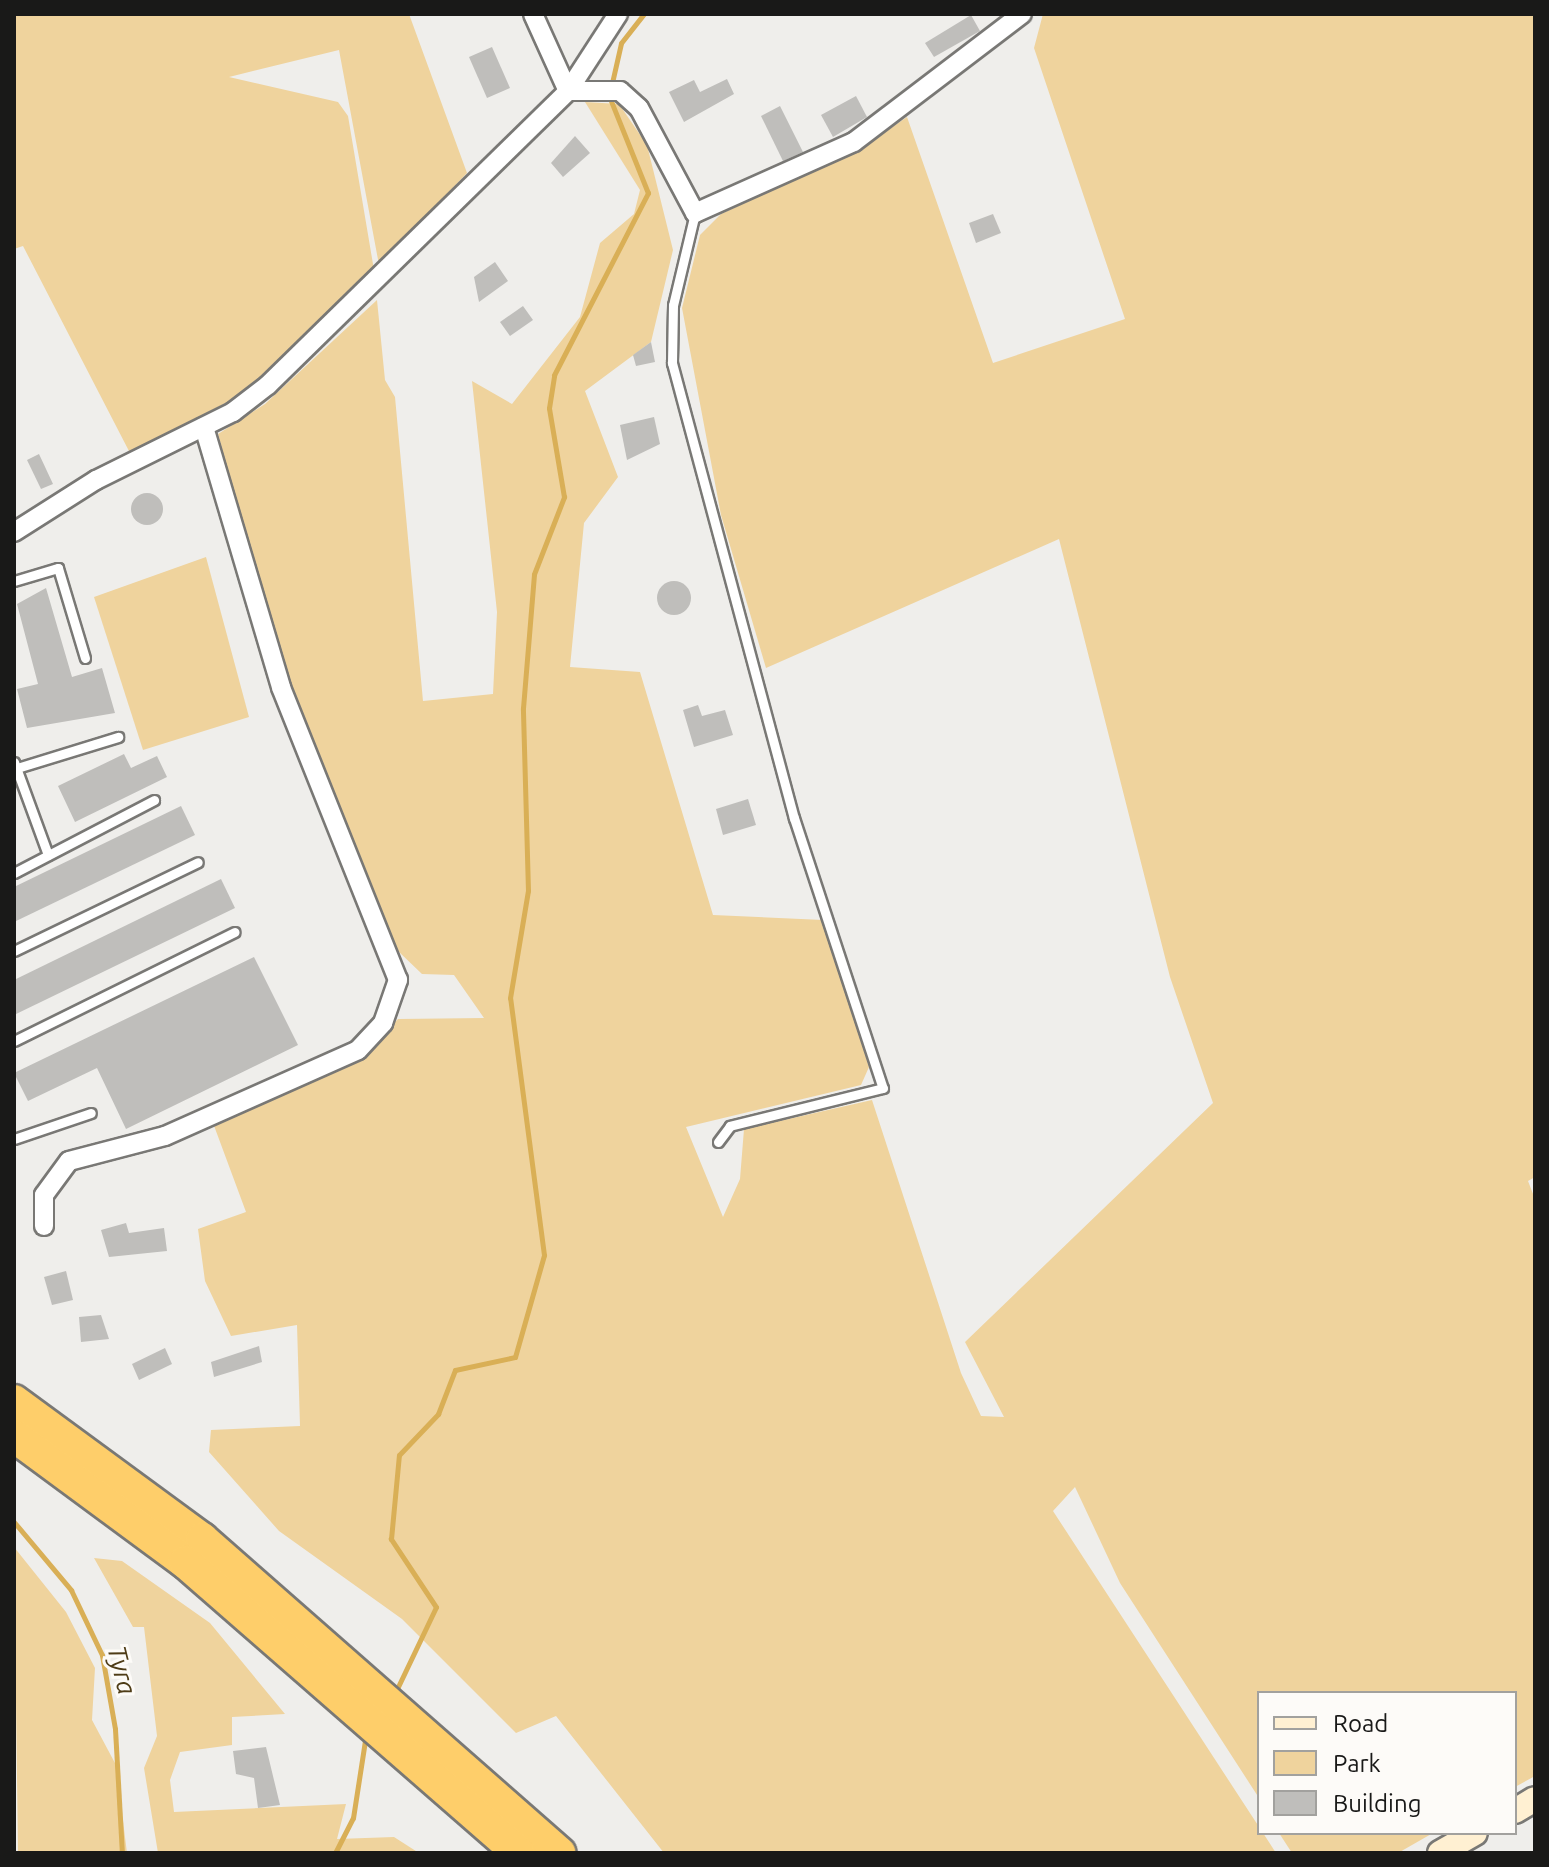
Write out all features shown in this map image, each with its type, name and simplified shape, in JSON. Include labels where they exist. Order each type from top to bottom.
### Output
[{"type":"highway","points":[[14,1401],[65,1437],[449,1770],[560,1853]]},
{"type":"highway","points":[[14,1436],[324,1659]]},
{"type":"highway","points":[[449,1770],[519,1853]]},
{"type":"street","points":[[533,14],[568,91]]},
{"type":"street","points":[[14,532],[204,427],[268,385],[568,91],[618,14]]},
{"type":"street","points":[[568,91],[597,87],[620,91],[652,125],[695,213],[854,142],[1022,14]]},
{"type":"street","points":[[44,1226],[44,1195],[69,1161],[165,1136],[358,1050],[383,1023],[398,980],[281,687],[204,427]]},
{"type":"street","points":[[1517,1810],[1535,1799]]},
{"type":"street","points":[[1440,1853],[1472,1835]]},
{"type":"lane","points":[[695,213],[673,305],[672,363],[794,818],[883,1088],[730,1126],[718,1142]]},
{"type":"lane","points":[[14,581],[58,568],[85,658]]},
{"type":"lane","points":[[48,855],[15,765],[118,737]]},
{"type":"lane","points":[[14,873],[154,800]]},
{"type":"lane","points":[[14,951],[198,862]]},
{"type":"lane","points":[[14,1041],[235,932]]},
{"type":"lane","points":[[14,1139],[91,1113]]},
{"type":"green space","points":[[14,14],[409,14],[467,173],[379,265],[339,50],[229,77],[338,102],[348,116],[374,270],[241,395],[130,453],[23,246],[14,249]]},
{"type":"green space","points":[[1043,14],[1535,14],[1535,1177],[1528,1181],[1535,1199],[1535,1776],[1517,1786],[1517,1691],[1257,1691],[1257,1795],[1120,1583],[1075,1487],[1053,1511],[1257,1824],[1257,1835],[1264,1835],[1276,1853],[664,1853],[556,1716],[516,1733],[402,1619],[279,1531],[209,1452],[211,1430],[300,1426],[297,1325],[231,1336],[205,1281],[198,1229],[246,1212],[213,1123],[361,1057],[398,1019],[484,1018],[454,975],[422,974],[398,951],[299,733],[218,434],[265,404],[377,300],[385,380],[395,397],[423,701],[493,694],[497,612],[472,381],[512,404],[580,317],[600,243],[634,214],[640,190],[585,102],[619,104],[647,145],[673,250],[651,342],[585,391],[618,477],[584,523],[570,667],[640,672],[713,915],[823,920],[869,1067],[861,1085],[686,1127],[723,1217],[740,1179],[744,1129],[872,1100],[961,1373],[981,1416],[1004,1417],[965,1342],[1213,1103],[1170,977],[1059,539],[766,668],[721,515],[682,308],[700,235],[721,214],[859,150],[907,117],[993,363],[1125,319],[1034,48]]},
{"type":"green space","points":[[206,557],[249,717],[143,750],[94,597]]},
{"type":"green space","points":[[14,1547],[66,1612],[95,1668],[92,1720],[116,1765],[127,1853],[18,1853]]},
{"type":"green space","points":[[94,1558],[122,1561],[210,1623],[285,1714],[232,1717],[232,1745],[180,1752],[170,1780],[174,1812],[346,1804],[337,1839],[394,1837],[419,1853],[158,1853],[144,1768],[157,1736],[144,1627],[133,1627]]},
{"type":"green space","points":[[1280,1835],[1430,1835],[1398,1853],[1292,1853]]},
{"type":"building","points":[[971,15],[980,31],[934,57],[925,43]]},
{"type":"building","points":[[492,47],[510,88],[487,98],[469,57]]},
{"type":"building","points":[[727,79],[734,94],[684,122],[669,92],[694,80],[700,92]]},
{"type":"building","points":[[856,96],[867,117],[833,137],[821,115]]},
{"type":"building","points":[[780,106],[803,152],[783,161],[761,116]]},
{"type":"building","points":[[575,136],[590,153],[563,177],[551,163]]},
{"type":"building","points":[[993,214],[1001,233],[976,243],[969,223]]},
{"type":"building","points":[[495,262],[508,281],[479,302],[474,277]]},
{"type":"building","points":[[523,306],[533,320],[510,336],[500,322]]},
{"type":"building","points":[[651,342],[655,362],[636,366],[633,355]]},
{"type":"building","points":[[654,417],[660,444],[627,460],[620,425]]},
{"type":"building","points":[[39,454],[53,484],[41,489],[27,460]]},
{"type":"building","points":[[147,493],[158,498],[163,509],[158,520],[147,525],[136,520],[131,509],[136,498]]},
{"type":"building","points":[[674,581],[686,586],[691,598],[686,610],[674,615],[662,610],[657,598],[662,586]]},
{"type":"building","points":[[46,588],[72,677],[102,668],[115,713],[27,728],[17,689],[38,684],[17,604]]},
{"type":"building","points":[[698,705],[702,716],[725,710],[733,735],[694,747],[683,710]]},
{"type":"building","points":[[124,754],[131,768],[157,756],[167,777],[75,822],[58,786]]},
{"type":"building","points":[[748,799],[756,825],[723,835],[716,809]]},
{"type":"building","points":[[181,806],[195,835],[14,922],[14,887]]},
{"type":"building","points":[[221,879],[235,908],[14,1015],[14,980]]},
{"type":"building","points":[[254,957],[298,1045],[126,1129],[97,1068],[28,1101],[14,1073]]},
{"type":"building","points":[[126,1223],[129,1233],[164,1228],[167,1251],[109,1257],[101,1230]]},
{"type":"building","points":[[66,1271],[73,1300],[52,1305],[44,1277]]},
{"type":"building","points":[[101,1315],[109,1339],[81,1342],[79,1317]]},
{"type":"building","points":[[259,1346],[262,1362],[214,1377],[211,1362]]},
{"type":"building","points":[[165,1348],[172,1364],[139,1380],[132,1364]]},
{"type":"building","points":[[266,1747],[280,1805],[258,1808],[254,1778],[236,1774],[233,1751]]},
{"type":"waterway","points":[[395,1693],[436,1607],[391,1539],[399,1455],[438,1414],[455,1370],[515,1357],[544,1255],[510,998],[528,891],[523,708],[534,574],[564,497],[549,408],[554,375],[648,193],[609,96],[621,43],[644,14]]},
{"type":"waterway","name":"Tyra","points":[[14,1522],[71,1590],[102,1655],[115,1729],[122,1853]]},
{"type":"waterway","points":[[335,1853],[353,1818],[366,1734]]}]
